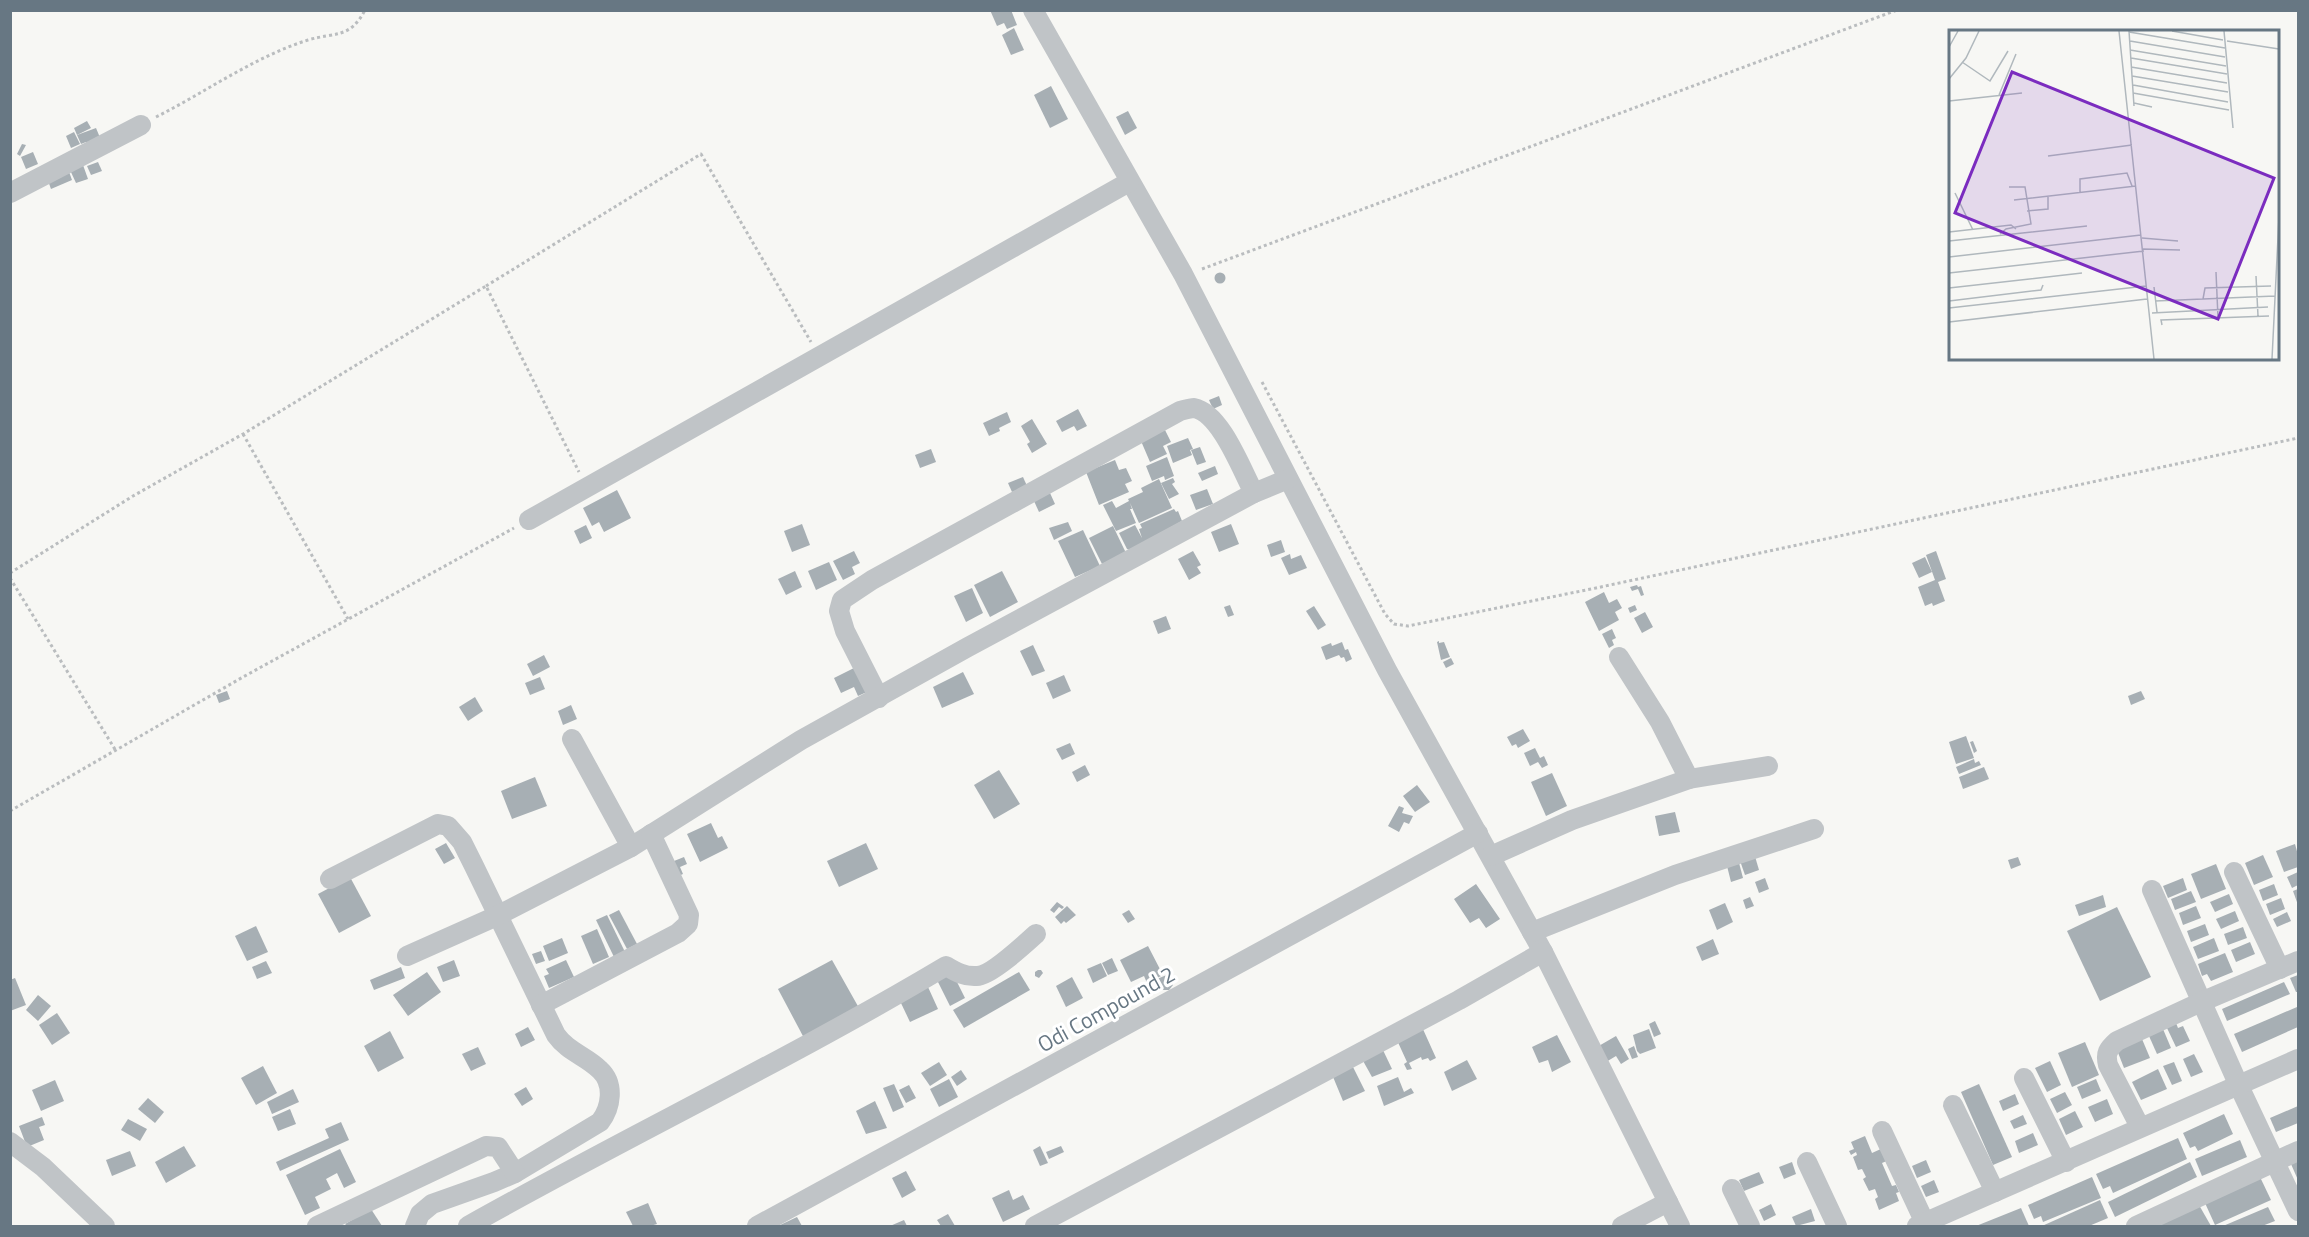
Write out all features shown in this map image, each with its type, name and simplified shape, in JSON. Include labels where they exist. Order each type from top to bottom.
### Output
[{"type":"street","points":[[1033,10],[1183,274],[1387,670],[1544,952],[1680,1227]]},
{"type":"street","points":[[10,193],[141,124]]},
{"type":"street","points":[[529,520],[1129,182]]},
{"type":"street","points":[[879,698],[845,631],[839,611],[842,600],[872,580],[1180,411],[1193,408],[1204,412],[1220,428],[1254,493]]},
{"type":"street","points":[[407,956],[499,915],[631,847],[801,740],[968,646],[1254,493],[1288,479]]},
{"type":"street","points":[[1619,657],[1660,722],[1689,779]]},
{"type":"street","points":[[572,739],[631,847]]},
{"type":"street","points":[[1491,856],[1572,820],[1689,779],[1768,766]]},
{"type":"street","points":[[330,879],[438,824],[448,826],[462,842],[562,1044],[601,1070],[606,1079],[609,1100],[607,1113],[600,1122],[514,1173],[432,1204],[420,1214],[415,1227]]},
{"type":"street","points":[[1532,932],[1675,875],[1814,829]]},
{"type":"street","name":"Odi Compound 2","points":[[757,1227],[1478,833]]},
{"type":"street","points":[[541,1005],[678,933],[688,924],[689,915],[651,834]]},
{"type":"street","points":[[2234,872],[2280,969]]},
{"type":"street","points":[[2152,891],[2298,1211]]},
{"type":"street","points":[[475,1223],[564,1173],[812,1042],[946,966],[962,975],[980,976],[1014,954],[1036,934]]},
{"type":"street","points":[[1035,1227],[1459,1000],[1544,952]]},
{"type":"street","points":[[2140,1127],[2108,1065],[2106,1056],[2108,1050],[2117,1041],[2298,961]]},
{"type":"street","points":[[1882,1131],[1921,1225],[2298,1059]]},
{"type":"street","points":[[2024,1078],[2066,1162]]},
{"type":"street","points":[[1953,1105],[1995,1192]]},
{"type":"street","points":[[10,1142],[43,1167],[105,1227]]},
{"type":"street","points":[[318,1227],[350,1209],[486,1146],[498,1147],[514,1173]]},
{"type":"street","points":[[2136,1227],[2298,1151]]},
{"type":"street","points":[[1807,1162],[1838,1227]]},
{"type":"street","points":[[475,1223],[494,1182]]},
{"type":"street","points":[[1732,1189],[1750,1227]]},
{"type":"street","points":[[1622,1227],[1668,1202]]},
{"type":"path","points":[[141,124],[265,57],[307,40],[345,33],[358,25],[365,10]]},
{"type":"path","points":[[1183,274],[1213,265],[1897,10]]},
{"type":"path","points":[[10,573],[133,496],[243,434],[646,190],[701,154],[819,356]]},
{"type":"path","points":[[486,286],[587,488]]},
{"type":"path","points":[[1257,374],[1385,614],[1394,624],[1408,626],[2298,438]]},
{"type":"path","points":[[243,434],[348,619]]},
{"type":"path","points":[[10,811],[348,619],[529,520]]},
{"type":"path","points":[[10,578],[116,751]]},
{"type":"building","points":[[990,10],[1011,10],[1017,25],[1007,29],[1004,23],[997,26]]},
{"type":"building","points":[[1014,28],[1024,50],[1011,55],[1002,35]]},
{"type":"building","points":[[1051,86],[1068,119],[1050,128],[1034,95]]},
{"type":"building","points":[[1128,111],[1137,128],[1125,135],[1116,117]]},
{"type":"building","points":[[87,121],[91,128],[77,135],[74,128]]},
{"type":"building","points":[[96,128],[101,140],[88,147],[86,142],[81,144],[77,135]]},
{"type":"building","points":[[74,132],[80,144],[71,148],[66,136]]},
{"type":"building","points":[[22,144],[26,145],[20,156],[17,154]]},
{"type":"building","points":[[33,152],[38,164],[26,169],[21,157]]},
{"type":"building","points":[[98,162],[102,171],[91,175],[87,166]]},
{"type":"building","points":[[83,165],[88,179],[76,183],[70,170]]},
{"type":"building","points":[[68,169],[72,180],[51,189],[47,178]]},
{"type":"building","points":[[1220,273],[1224,274],[1224,282],[1220,283],[1216,282],[1215,278],[1216,274]]},
{"type":"building","points":[[1219,396],[1222,405],[1213,409],[1209,400]]},
{"type":"building","points":[[1078,409],[1087,426],[1077,431],[1074,426],[1062,432],[1056,421]]},
{"type":"building","points":[[1007,412],[1011,422],[989,436],[983,423]]},
{"type":"building","points":[[1032,419],[1047,444],[1032,453],[1027,444],[1030,442],[1021,426]]},
{"type":"building","points":[[1165,430],[1171,442],[1163,446],[1167,454],[1150,462],[1141,441]]},
{"type":"building","points":[[1188,438],[1193,449],[1190,450],[1192,455],[1173,463],[1167,446]]},
{"type":"building","points":[[1200,447],[1206,462],[1197,465],[1191,450]]},
{"type":"building","points":[[931,449],[936,462],[920,468],[915,455]]},
{"type":"building","points":[[1167,457],[1174,476],[1165,480],[1164,476],[1152,481],[1146,466]]},
{"type":"building","points":[[1115,460],[1119,470],[1126,468],[1132,481],[1125,484],[1129,492],[1099,505],[1086,472]]},
{"type":"building","points":[[1215,466],[1218,474],[1202,481],[1198,473]]},
{"type":"building","points":[[1023,477],[1027,486],[1012,492],[1008,483]]},
{"type":"building","points":[[1173,478],[1175,482],[1172,484],[1179,494],[1169,499],[1161,483]]},
{"type":"building","points":[[1159,479],[1172,508],[1139,523],[1130,503],[1136,523],[1116,531],[1103,505],[1112,501],[1116,508],[1143,492],[1141,488]]},
{"type":"building","points":[[1207,489],[1213,504],[1196,510],[1190,495]]},
{"type":"building","points":[[617,490],[631,518],[604,532],[599,522],[592,526],[583,508]]},
{"type":"building","points":[[1050,493],[1055,504],[1039,512],[1034,501]]},
{"type":"building","points":[[1174,509],[1178,511],[1182,521],[1130,550],[1127,549],[1119,533],[1135,525],[1142,538],[1140,524]]},
{"type":"building","points":[[1068,522],[1072,531],[1054,540],[1049,528]]},
{"type":"building","points":[[802,524],[810,545],[792,552],[784,531]]},
{"type":"building","points":[[1231,524],[1239,544],[1219,552],[1211,532]]},
{"type":"building","points":[[586,525],[592,538],[580,544],[574,531]]},
{"type":"building","points":[[1113,526],[1126,553],[1102,564],[1089,538]]},
{"type":"building","points":[[1083,530],[1100,566],[1075,577],[1058,541]]},
{"type":"building","points":[[1281,540],[1285,552],[1271,557],[1267,545]]},
{"type":"building","points":[[854,551],[860,563],[852,567],[855,574],[843,580],[833,561]]},
{"type":"building","points":[[1193,551],[1201,565],[1197,567],[1201,573],[1189,580],[1178,559]]},
{"type":"building","points":[[1936,551],[1946,579],[1938,582],[1945,601],[1933,606],[1932,603],[1925,606],[1918,587],[1935,580],[1926,555]]},
{"type":"building","points":[[1290,554],[1291,559],[1301,555],[1307,568],[1289,575],[1281,558]]},
{"type":"building","points":[[1925,557],[1932,572],[1919,578],[1912,563]]},
{"type":"building","points":[[829,562],[837,580],[816,590],[808,571]]},
{"type":"building","points":[[795,571],[802,587],[786,595],[778,579]]},
{"type":"building","points":[[1002,571],[1018,602],[990,617],[974,585]]},
{"type":"building","points":[[1641,586],[1644,595],[1641,596],[1638,589],[1632,591],[1630,587]]},
{"type":"building","points":[[972,588],[983,613],[966,622],[954,596]]},
{"type":"building","points":[[1604,592],[1609,603],[1617,599],[1622,608],[1615,612],[1619,620],[1599,631],[1585,602]]},
{"type":"building","points":[[1230,605],[1234,615],[1228,617],[1224,607]]},
{"type":"building","points":[[1635,605],[1637,610],[1630,613],[1628,608]]},
{"type":"building","points":[[1314,606],[1326,625],[1318,630],[1306,611]]},
{"type":"building","points":[[1645,612],[1653,627],[1642,633],[1634,618]]},
{"type":"building","points":[[1166,616],[1171,629],[1158,634],[1153,621]]},
{"type":"building","points":[[1612,629],[1616,638],[1612,640],[1614,645],[1609,648],[1602,634]]},
{"type":"building","points":[[1342,642],[1352,659],[1346,662],[1344,657],[1341,658],[1339,655],[1326,660],[1321,647]]},
{"type":"building","points":[[1437,642],[1439,643],[1444,642],[1450,657],[1441,660]]},
{"type":"building","points":[[1033,645],[1045,671],[1032,676],[1020,651]]},
{"type":"building","points":[[544,655],[550,667],[533,676],[527,664]]},
{"type":"building","points":[[1451,658],[1454,664],[1446,668],[1443,662]]},
{"type":"building","points":[[858,666],[869,691],[858,696],[854,687],[841,693],[834,678]]},
{"type":"building","points":[[963,672],[974,694],[942,708],[933,687]]},
{"type":"building","points":[[1064,675],[1071,691],[1053,699],[1046,683]]},
{"type":"building","points":[[540,677],[545,689],[530,695],[525,683]]},
{"type":"building","points":[[227,691],[230,699],[219,703],[216,695]]},
{"type":"building","points":[[2141,691],[2145,699],[2131,705],[2128,696]]},
{"type":"building","points":[[475,697],[483,711],[468,721],[459,707]]},
{"type":"building","points":[[571,705],[577,719],[563,725],[558,711]]},
{"type":"building","points":[[1523,729],[1530,741],[1518,748],[1516,744],[1512,746],[1507,737]]},
{"type":"building","points":[[1966,736],[1974,758],[1956,764],[1949,742]]},
{"type":"building","points":[[1973,741],[1977,751],[1974,753],[1970,742]]},
{"type":"building","points":[[1070,743],[1075,754],[1062,760],[1056,749]]},
{"type":"building","points":[[1535,748],[1540,758],[1544,756],[1548,765],[1542,768],[1538,762],[1530,766],[1524,753]]},
{"type":"building","points":[[1974,759],[1975,763],[1979,761],[1981,765],[1959,774],[1956,767]]},
{"type":"building","points":[[1085,765],[1090,775],[1077,782],[1072,772]]},
{"type":"building","points":[[1984,767],[1989,779],[1963,789],[1959,777]]},
{"type":"building","points":[[999,770],[1020,804],[994,819],[974,785]]},
{"type":"building","points":[[1552,773],[1567,806],[1546,816],[1531,782]]},
{"type":"building","points":[[535,777],[547,806],[512,819],[501,791]]},
{"type":"building","points":[[1417,785],[1430,802],[1415,812],[1403,796]]},
{"type":"building","points":[[1399,806],[1404,808],[1402,813],[1413,816],[1409,824],[1404,822],[1399,832],[1388,826]]},
{"type":"building","points":[[1675,812],[1680,832],[1659,836],[1655,816]]},
{"type":"building","points":[[711,823],[718,838],[722,836],[728,848],[700,862],[687,834]]},
{"type":"building","points":[[446,843],[455,858],[444,864],[435,849]]},
{"type":"building","points":[[866,843],[878,869],[839,887],[827,861]]},
{"type":"building","points":[[2295,844],[2298,867],[2284,872],[2276,851]]},
{"type":"building","points":[[1754,853],[1759,870],[1745,875],[1739,858]]},
{"type":"building","points":[[2263,855],[2273,877],[2254,885],[2245,863]]},
{"type":"building","points":[[684,857],[687,864],[680,867],[683,874],[676,877],[669,863]]},
{"type":"building","points":[[2018,857],[2021,865],[2011,869],[2008,860]]},
{"type":"building","points":[[1738,859],[1743,878],[1731,882],[1726,862]]},
{"type":"building","points":[[2216,864],[2226,889],[2201,899],[2191,874]]},
{"type":"building","points":[[2298,872],[2298,885],[2292,888],[2287,877]]},
{"type":"building","points":[[350,877],[371,916],[339,933],[318,894]]},
{"type":"building","points":[[1765,878],[1769,889],[1759,893],[1755,882]]},
{"type":"building","points":[[2183,878],[2187,890],[2168,898],[2163,886]]},
{"type":"building","points":[[1476,884],[1500,919],[1486,928],[1479,918],[1470,923],[1454,899]]},
{"type":"building","points":[[2274,884],[2278,895],[2263,901],[2259,890]]},
{"type":"building","points":[[2298,889],[2298,905],[2293,891]]},
{"type":"building","points":[[2191,891],[2196,902],[2175,910],[2171,899]]},
{"type":"building","points":[[2229,894],[2233,904],[2215,912],[2210,902]]},
{"type":"building","points":[[2103,895],[2106,907],[2079,916],[2075,905]]},
{"type":"building","points":[[1750,897],[1754,906],[1746,909],[1743,900]]},
{"type":"building","points":[[2281,898],[2285,909],[2270,915],[2266,904]]},
{"type":"building","points":[[1057,902],[1064,907],[1062,909],[1059,907],[1054,913],[1050,910]]},
{"type":"building","points":[[1725,903],[1733,922],[1717,930],[1709,910]]},
{"type":"building","points":[[1067,906],[1076,915],[1061,924],[1055,917]]},
{"type":"building","points":[[2196,906],[2201,918],[2183,925],[2179,913]]},
{"type":"building","points":[[2117,907],[2151,977],[2100,1001],[2067,931]]},
{"type":"building","points":[[619,910],[637,944],[627,949],[609,915]]},
{"type":"building","points":[[1129,910],[1135,919],[1128,923],[1122,914]]},
{"type":"building","points":[[2235,911],[2239,921],[2221,929],[2216,919]]},
{"type":"building","points":[[2287,912],[2291,921],[2277,927],[2273,919]]},
{"type":"building","points":[[607,915],[625,952],[614,957],[596,920]]},
{"type":"building","points":[[2205,924],[2209,935],[2191,942],[2187,931]]},
{"type":"building","points":[[256,926],[268,952],[247,961],[235,936]]},
{"type":"building","points":[[2243,927],[2247,938],[2228,945],[2224,934]]},
{"type":"building","points":[[597,929],[609,957],[593,964],[581,936]]},
{"type":"building","points":[[562,938],[568,953],[549,961],[543,946]]},
{"type":"building","points":[[2214,938],[2219,951],[2198,959],[2193,947]]},
{"type":"building","points":[[1713,939],[1719,954],[1702,961],[1696,947]]},
{"type":"building","points":[[2250,942],[2255,954],[2236,962],[2231,950]]},
{"type":"building","points":[[1148,946],[1163,975],[1147,983],[1144,976],[1131,982],[1120,960]]},
{"type":"building","points":[[541,951],[545,961],[536,964],[532,954]]},
{"type":"building","points":[[2225,953],[2233,972],[2211,981],[2207,974],[2202,976],[2198,964]]},
{"type":"building","points":[[1112,958],[1118,971],[1108,975],[1102,963]]},
{"type":"building","points":[[454,960],[460,976],[443,982],[437,967]]},
{"type":"building","points":[[566,960],[574,977],[549,988],[544,976],[549,974],[546,969]]},
{"type":"building","points":[[832,960],[859,1008],[804,1038],[778,989]]},
{"type":"building","points":[[266,961],[272,973],[257,979],[252,967]]},
{"type":"building","points":[[1101,963],[1107,976],[1093,983],[1087,969]]},
{"type":"building","points":[[401,967],[405,978],[374,990],[370,980]]},
{"type":"building","points":[[951,970],[965,998],[950,1006],[936,978]]},
{"type":"building","points":[[1038,970],[1043,973],[1039,978],[1035,976]]},
{"type":"building","points":[[427,972],[441,992],[408,1016],[393,995]]},
{"type":"building","points":[[1019,972],[1030,990],[964,1028],[953,1010]]},
{"type":"building","points":[[1169,974],[1173,985],[1169,990],[1162,990],[1157,979]]},
{"type":"building","points":[[2298,975],[2298,992],[2296,992],[2290,978]]},
{"type":"building","points":[[1072,977],[1083,998],[1066,1007],[1056,986]]},
{"type":"building","points":[[15,978],[26,1005],[10,1011],[10,980]]},
{"type":"building","points":[[2284,982],[2290,994],[2227,1021],[2222,1009]]},
{"type":"building","points":[[928,987],[938,1009],[910,1022],[900,1001]]},
{"type":"building","points":[[38,995],[51,1006],[38,1021],[26,1010]]},
{"type":"building","points":[[2297,1007],[2298,1027],[2242,1052],[2234,1034]]},
{"type":"building","points":[[57,1013],[70,1033],[52,1045],[39,1025]]},
{"type":"building","points":[[1655,1021],[1661,1034],[1654,1037],[1649,1024]]},
{"type":"building","points":[[2176,1023],[2178,1028],[2183,1026],[2190,1041],[2176,1047],[2167,1028]]},
{"type":"building","points":[[528,1027],[535,1040],[521,1047],[515,1034]]},
{"type":"building","points":[[1422,1027],[1436,1058],[1430,1061],[1428,1058],[1422,1060],[1421,1057],[1409,1063],[1412,1069],[1407,1070],[1404,1064],[1407,1062],[1396,1038]]},
{"type":"building","points":[[1649,1029],[1656,1048],[1640,1054],[1633,1035]]},
{"type":"building","points":[[2163,1029],[2171,1048],[2157,1054],[2149,1036]]},
{"type":"building","points":[[390,1031],[404,1058],[378,1072],[364,1046]]},
{"type":"building","points":[[1557,1035],[1571,1062],[1552,1072],[1548,1060],[1539,1063],[1532,1047]]},
{"type":"building","points":[[1616,1036],[1629,1059],[1621,1064],[1616,1056],[1606,1062],[1597,1047]]},
{"type":"building","points":[[2142,1039],[2150,1058],[2124,1068],[2117,1050]]},
{"type":"building","points":[[2085,1042],[2099,1075],[2072,1087],[2058,1053]]},
{"type":"building","points":[[1634,1046],[1638,1057],[1632,1059],[1628,1049]]},
{"type":"building","points":[[478,1047],[486,1064],[471,1071],[462,1054]]},
{"type":"building","points":[[1382,1048],[1392,1069],[1372,1077],[1362,1059]]},
{"type":"building","points":[[2194,1054],[2203,1072],[2191,1077],[2183,1059]]},
{"type":"building","points":[[1467,1060],[1477,1079],[1452,1091],[1444,1072]]},
{"type":"building","points":[[2050,1061],[2061,1085],[2047,1092],[2035,1068]]},
{"type":"building","points":[[939,1062],[947,1075],[930,1086],[921,1073]]},
{"type":"building","points":[[2174,1062],[2182,1081],[2172,1085],[2163,1066]]},
{"type":"building","points":[[1351,1063],[1365,1091],[1343,1101],[1331,1072]]},
{"type":"building","points":[[263,1066],[277,1093],[256,1105],[241,1078]]},
{"type":"building","points":[[2158,1069],[2167,1089],[2141,1100],[2132,1082]]},
{"type":"building","points":[[961,1070],[967,1079],[957,1086],[951,1077]]},
{"type":"building","points":[[1398,1077],[1404,1092],[1411,1088],[1414,1093],[1384,1106],[1377,1086]]},
{"type":"building","points":[[949,1079],[958,1097],[939,1107],[930,1089]]},
{"type":"building","points":[[2096,1079],[2101,1091],[2082,1099],[2077,1087]]},
{"type":"building","points":[[55,1080],[64,1101],[41,1111],[32,1090]]},
{"type":"building","points":[[894,1084],[904,1107],[893,1112],[883,1088]]},
{"type":"building","points":[[1979,1084],[2012,1157],[1993,1165],[1961,1092]]},
{"type":"building","points":[[909,1085],[916,1098],[906,1103],[899,1090]]},
{"type":"building","points":[[526,1087],[533,1099],[522,1106],[514,1094]]},
{"type":"building","points":[[293,1089],[299,1102],[272,1114],[267,1102]]},
{"type":"building","points":[[2065,1092],[2072,1105],[2057,1113],[2050,1099]]},
{"type":"building","points":[[2015,1094],[2019,1104],[2003,1111],[1999,1101]]},
{"type":"building","points":[[148,1098],[164,1112],[155,1123],[138,1109]]},
{"type":"building","points":[[2107,1099],[2113,1114],[2095,1122],[2088,1107]]},
{"type":"building","points":[[875,1101],[887,1128],[866,1134],[856,1111]]},
{"type":"building","points":[[2298,1106],[2298,1123],[2276,1132],[2270,1118]]},
{"type":"building","points":[[290,1109],[296,1124],[278,1131],[272,1117]]},
{"type":"building","points":[[2075,1111],[2083,1127],[2066,1135],[2059,1119]]},
{"type":"building","points":[[2224,1114],[2233,1134],[2198,1151],[2195,1146],[2190,1148],[2183,1133]]},
{"type":"building","points":[[2023,1115],[2027,1124],[2014,1129],[2010,1121]]},
{"type":"building","points":[[42,1117],[45,1125],[39,1127],[44,1140],[27,1147],[19,1126]]},
{"type":"building","points":[[128,1119],[147,1129],[140,1141],[121,1130]]},
{"type":"building","points":[[341,1122],[349,1140],[280,1171],[276,1162],[329,1138],[325,1129]]},
{"type":"building","points":[[2033,1133],[2038,1145],[2019,1153],[2015,1141]]},
{"type":"building","points":[[1865,1136],[1872,1153],[1883,1148],[1889,1160],[1882,1163],[1892,1186],[1896,1185],[1899,1192],[1896,1193],[1899,1201],[1879,1210],[1875,1199],[1878,1197],[1875,1189],[1869,1191],[1863,1179],[1866,1177],[1862,1169],[1858,1170],[1853,1157],[1857,1155],[1856,1152],[1851,1155],[1849,1151],[1854,1149],[1851,1142]]},
{"type":"building","points":[[2178,1138],[2187,1159],[2113,1193],[2110,1186],[2103,1189],[2096,1174]]},
{"type":"building","points":[[2240,1140],[2247,1157],[2202,1176],[2195,1159]]},
{"type":"building","points":[[184,1146],[196,1166],[166,1183],[155,1162]]},
{"type":"building","points":[[1040,1146],[1048,1163],[1040,1166],[1033,1150]]},
{"type":"building","points":[[1061,1146],[1064,1152],[1049,1159],[1046,1152]]},
{"type":"building","points":[[340,1149],[356,1182],[344,1188],[337,1173],[326,1179],[331,1189],[315,1197],[320,1208],[305,1215],[286,1175]]},
{"type":"building","points":[[130,1151],[136,1166],[112,1176],[106,1160]]},
{"type":"building","points":[[1926,1160],[1931,1172],[1917,1178],[1912,1166]]},
{"type":"building","points":[[2298,1161],[2298,1180],[2291,1164]]},
{"type":"building","points":[[1792,1162],[1796,1174],[1784,1179],[1779,1167]]},
{"type":"building","points":[[2190,1162],[2197,1177],[2115,1217],[2108,1202]]},
{"type":"building","points":[[906,1171],[916,1190],[902,1198],[892,1178]]},
{"type":"building","points":[[1759,1172],[1764,1183],[1744,1191],[1739,1180]]},
{"type":"building","points":[[2092,1177],[2101,1198],[2043,1222],[2041,1216],[2034,1219],[2028,1205]]},
{"type":"building","points":[[2260,1177],[2271,1200],[2215,1225],[2205,1203]]},
{"type":"building","points":[[1934,1180],[1939,1192],[1926,1197],[1921,1186]]},
{"type":"building","points":[[1009,1190],[1013,1200],[1023,1195],[1030,1209],[1003,1222],[992,1198]]},
{"type":"building","points":[[2100,1200],[2108,1218],[2089,1226],[2042,1226]]},
{"type":"building","points":[[648,1203],[657,1224],[633,1226],[626,1212]]},
{"type":"building","points":[[1771,1204],[1776,1215],[1764,1221],[1759,1210]]},
{"type":"building","points":[[2199,1205],[2211,1226],[2157,1226]]},
{"type":"building","points":[[2268,1207],[2275,1221],[2262,1226],[2223,1226]]},
{"type":"building","points":[[2021,1208],[2029,1226],[1976,1226]]},
{"type":"building","points":[[371,1209],[382,1226],[347,1226],[345,1224]]},
{"type":"building","points":[[1811,1209],[1815,1221],[1796,1226],[1792,1217]]},
{"type":"building","points":[[948,1214],[955,1226],[941,1226],[937,1220]]},
{"type":"building","points":[[797,1217],[802,1226],[778,1226]]},
{"type":"building","points":[[904,1220],[907,1226],[890,1226]]}]
